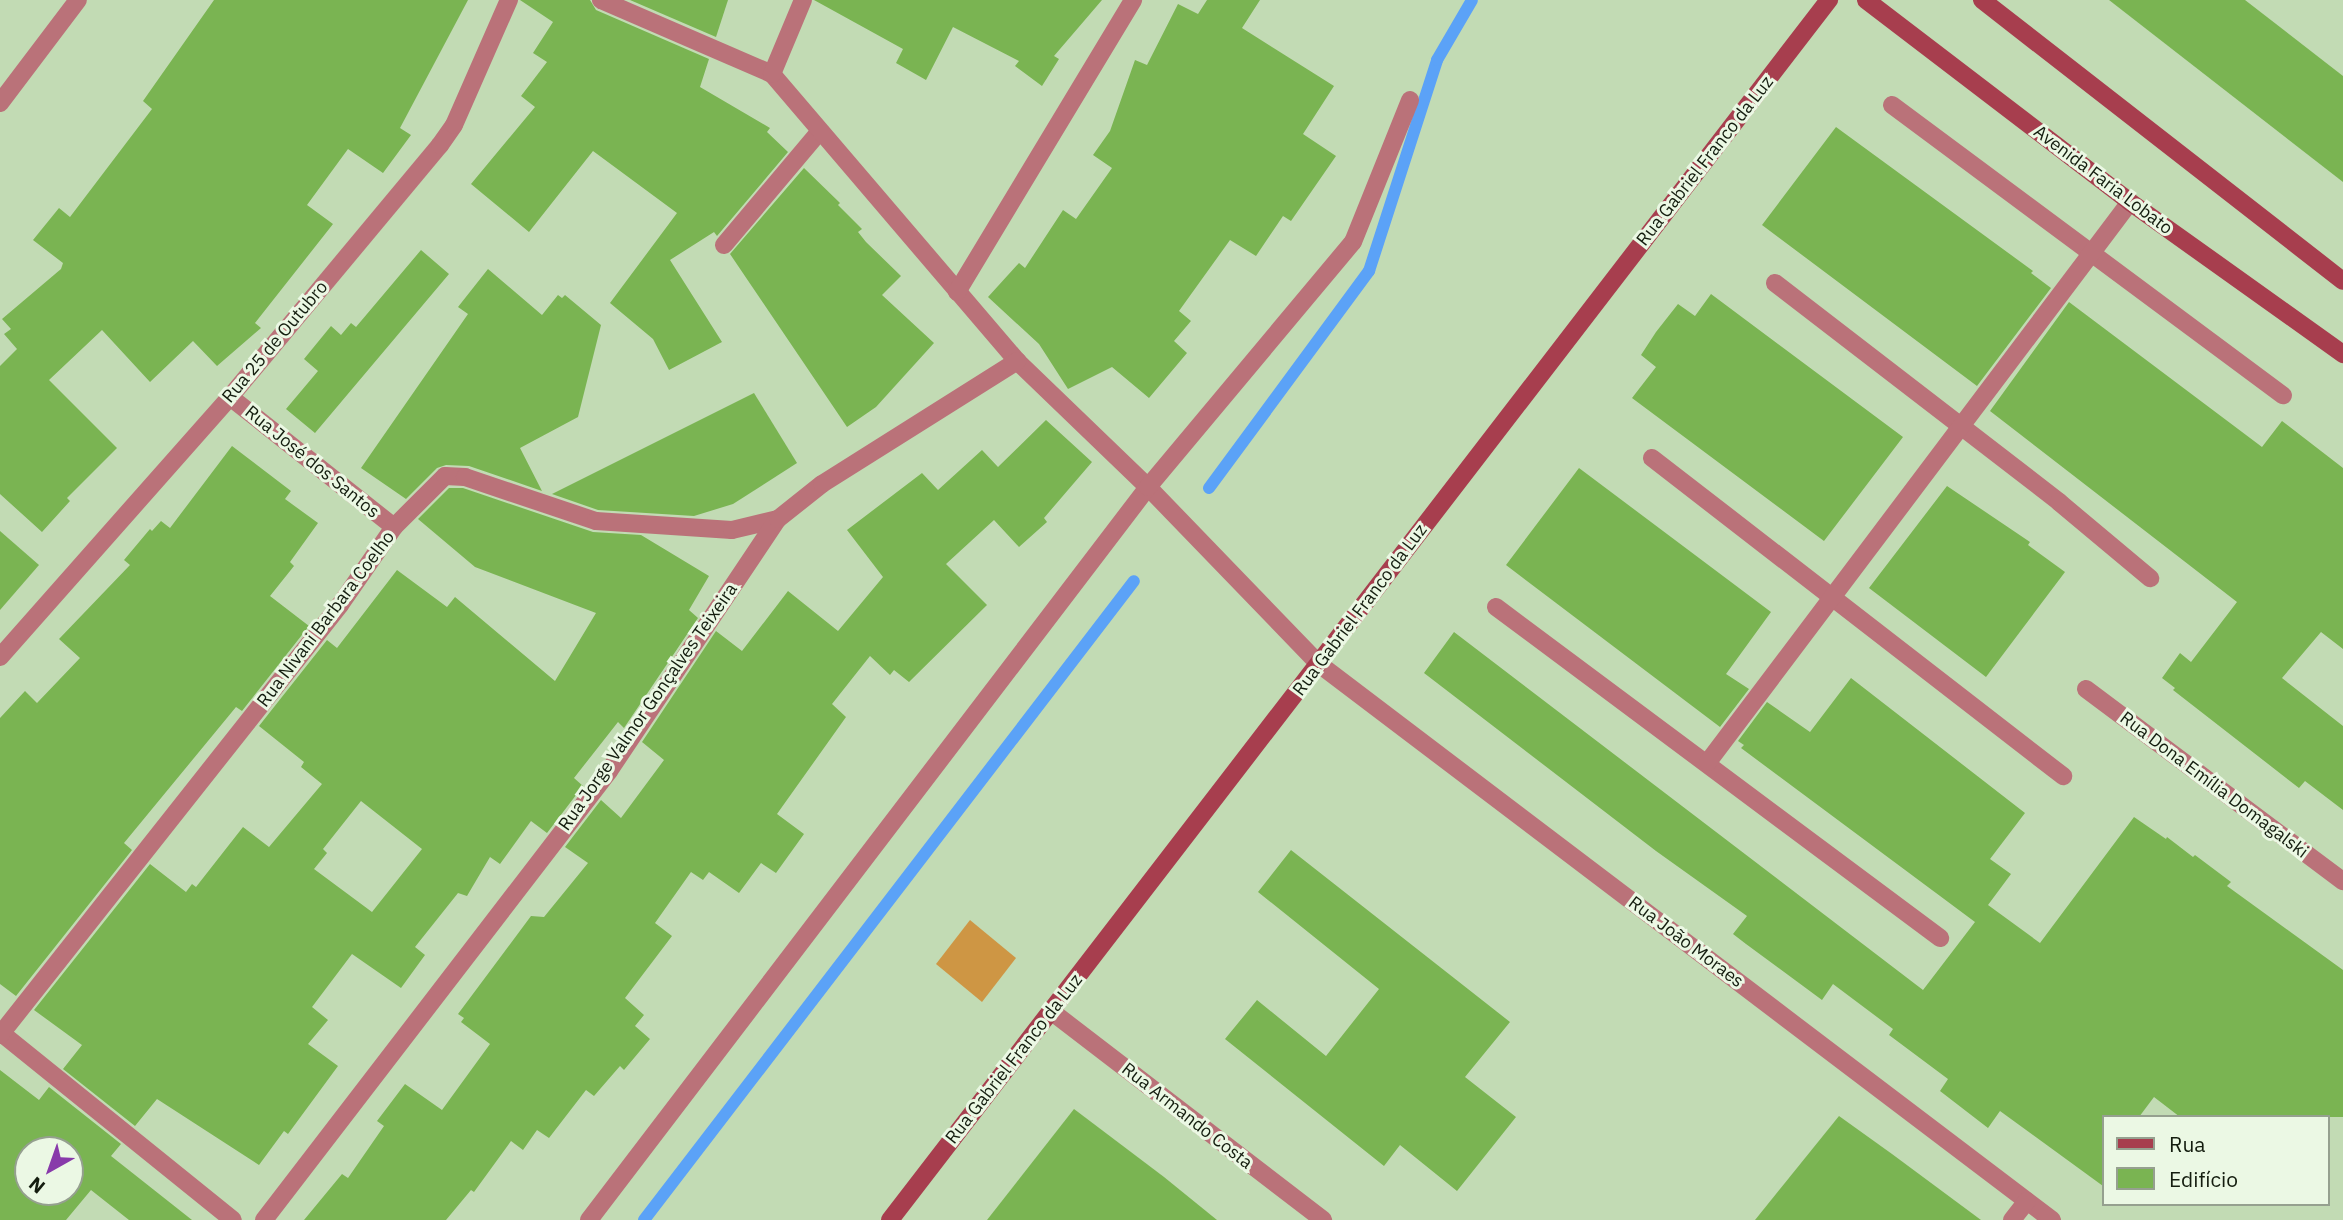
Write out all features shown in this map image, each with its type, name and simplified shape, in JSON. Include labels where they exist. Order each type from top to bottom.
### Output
[{"type":"street","points":[[0,103],[78,0]]},
{"type":"street","name":"Rua 25 de Outubro","points":[[0,657],[230,397],[454,125],[509,0]]},
{"type":"street","points":[[601,0],[772,74],[803,0]]},
{"type":"street","points":[[957,292],[1133,0]]},
{"type":"street","name":"Rua Gabriel Franco da Luz","points":[[890,1220],[1829,0]]},
{"type":"street","name":"Avenida Faria Lobato","points":[[1866,0],[2130,202],[2343,354]]},
{"type":"street","points":[[1982,0],[2343,281]]},
{"type":"street","name":"Rua João Moraes","points":[[772,74],[1017,361],[1148,487],[1319,664],[2052,1220]]},
{"type":"street","points":[[589,1220],[1148,487],[1353,242],[1410,100]]},
{"type":"street","points":[[1892,105],[2283,395]]},
{"type":"street","points":[[724,245],[820,131]]},
{"type":"street","points":[[1708,762],[2130,202]]},
{"type":"street","points":[[1775,283],[2059,502],[2150,578]]},
{"type":"street","name":"Rua Jorge Valmor Gonçalves Teixeira","points":[[264,1220],[608,771],[778,519],[822,484],[1017,361]]},
{"type":"street","name":"Rua José dos Santos","points":[[230,397],[394,527]]},
{"type":"street","points":[[1652,458],[2063,776]]},
{"type":"street","name":"Rua Nivani Barbara Coelho","points":[[0,1033],[340,606],[394,527],[445,475],[454,475],[596,521],[732,530],[778,519]]},
{"type":"street","points":[[1496,607],[1708,762],[1940,938]]},
{"type":"street","name":"Rua Dona Emília Domagalski","points":[[2086,689],[2343,881]]},
{"type":"street","name":"Rua Armando Costa","points":[[1051,1011],[1322,1220]]},
{"type":"street","points":[[0,1033],[233,1220]]},
{"type":"street","points":[[2012,1220],[2027,1201]]},
{"type":"shaded area","points":[[970,920],[1016,958],[982,1002],[936,964]]},
{"type":"building","points":[[214,0],[468,0],[400,128],[411,135],[383,173],[348,149],[307,205],[333,224],[255,323],[261,328],[217,366],[193,341],[150,382],[102,330],[49,380],[117,448],[67,498],[70,501],[42,532],[0,494],[0,366],[17,349],[4,334],[11,329],[2,319],[61,269],[63,263],[33,240],[59,208],[70,217],[152,109],[143,101]]},
{"type":"building","points":[[520,0],[590,0],[596,10],[709,59],[700,87],[770,128],[767,132],[788,152],[717,236],[714,232],[670,260],[722,342],[669,370],[653,339],[610,303],[677,213],[593,151],[529,232],[471,184],[535,107],[521,96],[547,62],[533,53],[553,22]]},
{"type":"building","points":[[630,0],[728,0],[716,37]]},
{"type":"building","points":[[814,0],[1102,0],[1054,56],[1059,59],[1042,86],[1015,66],[1019,61],[953,27],[926,80],[896,63],[903,49]]},
{"type":"building","points":[[1207,0],[1260,0],[1242,28],[1334,86],[1303,134],[1336,156],[1291,221],[1283,216],[1256,256],[1230,240],[1179,311],[1191,321],[1174,341],[1187,353],[1149,398],[1112,367],[1068,389],[1039,344],[988,297],[1019,263],[1025,268],[1063,210],[1076,219],[1112,168],[1093,155],[1110,131],[1135,60],[1147,65],[1178,4],[1198,14]]},
{"type":"building","points":[[2109,0],[2245,0],[2343,76],[2343,182]]},
{"type":"building","points":[[1836,127],[2033,271],[2031,273],[2051,288],[1977,386],[1762,225]]},
{"type":"building","points":[[804,168],[840,203],[838,205],[862,229],[858,232],[866,242],[901,276],[882,295],[934,343],[876,407],[847,427],[730,254]]},
{"type":"building","points":[[421,250],[449,274],[315,433],[286,409],[318,371],[304,359],[331,326],[341,335],[351,323],[356,327]]},
{"type":"building","points":[[488,269],[542,315],[558,295],[562,298],[565,295],[601,325],[578,417],[520,448],[542,491],[469,466],[446,465],[437,468],[406,499],[361,468],[468,314],[458,307]]},
{"type":"building","points":[[1711,294],[1903,437],[1824,541],[1632,398],[1656,367],[1641,355],[1656,332],[1678,304],[1695,316]]},
{"type":"building","points":[[2069,302],[2262,447],[2282,421],[2343,468],[2343,649],[2321,632],[2282,678],[2343,726],[2343,810],[2305,781],[2299,788],[2173,690],[2175,688],[2162,678],[2180,653],[2191,662],[2237,602],[1990,411]]},
{"type":"building","points":[[754,393],[797,463],[733,504],[694,516],[598,510],[552,494]]},
{"type":"building","points":[[1046,420],[1092,462],[1044,518],[1047,522],[1019,547],[994,520],[946,564],[987,605],[909,682],[894,670],[890,675],[870,656],[832,704],[846,717],[777,814],[804,834],[776,873],[761,863],[739,893],[709,872],[703,880],[691,872],[655,923],[672,936],[625,998],[644,1015],[635,1026],[650,1039],[624,1070],[620,1066],[594,1096],[586,1090],[549,1138],[537,1130],[523,1150],[511,1141],[474,1192],[471,1190],[446,1220],[304,1220],[342,1174],[348,1178],[384,1126],[377,1121],[405,1084],[442,1110],[490,1044],[461,1022],[464,1018],[458,1014],[531,916],[544,917],[588,863],[565,847],[601,800],[621,818],[664,760],[642,742],[716,631],[742,651],[788,591],[838,631],[883,577],[847,530],[922,473],[938,490],[982,450],[998,467]]},
{"type":"building","points":[[232,446],[291,491],[285,499],[318,523],[290,562],[294,566],[270,596],[309,626],[242,711],[236,707],[124,843],[132,850],[16,996],[0,984],[0,718],[25,691],[37,703],[80,658],[59,639],[130,565],[124,560],[150,529],[152,531],[161,521],[170,528]]},
{"type":"building","points":[[1579,468],[1771,612],[1726,674],[1749,689],[1720,727],[1506,565]]},
{"type":"building","points":[[1947,486],[2030,542],[2028,545],[2065,572],[1986,677],[1869,588]]},
{"type":"building","points":[[449,488],[463,488],[593,532],[641,535],[709,576],[689,610],[698,618],[624,728],[618,722],[574,778],[583,786],[547,833],[531,821],[500,864],[490,857],[467,896],[458,893],[415,947],[425,955],[401,988],[352,954],[312,1007],[328,1020],[308,1044],[338,1066],[288,1134],[284,1131],[259,1165],[157,1099],[135,1126],[63,1069],[82,1045],[34,1010],[150,864],[186,892],[192,884],[196,887],[243,827],[269,847],[322,784],[301,767],[304,762],[259,726],[327,640],[337,648],[397,570],[447,607],[455,597],[555,681],[596,613],[475,567],[418,519]],"holes":[[[361,801],[422,849],[372,912],[314,869],[327,853],[323,849]]]},
{"type":"building","points":[[0,531],[39,565],[0,610]]},
{"type":"building","points":[[1454,632],[1923,990],[1975,922],[1741,748],[1744,745],[1738,741],[1767,702],[1810,732],[1851,678],[2025,813],[1990,859],[2011,874],[1988,905],[2040,943],[2134,817],[2193,857],[2195,855],[2231,882],[2227,886],[2343,970],[2343,1117],[2177,1115],[2154,1097],[2140,1115],[2102,1115],[2102,1185],[2000,1111],[1988,1128],[1940,1091],[1948,1079],[1889,1035],[1893,1029],[1833,984],[1822,1000],[1746,944],[1733,934],[1747,916],[1656,851],[1424,673]]},
{"type":"building","points":[[1291,850],[1510,1022],[1465,1077],[1516,1117],[1457,1191],[1400,1145],[1384,1166],[1225,1039],[1257,1000],[1326,1056],[1379,989],[1258,892]]},
{"type":"building","points":[[0,1070],[39,1100],[49,1087],[121,1144],[111,1156],[192,1220],[129,1220],[91,1190],[84,1198],[84,1136],[14,1136],[14,1206],[78,1206],[66,1220],[0,1220]]},
{"type":"building","points":[[1074,1109],[1164,1177],[1217,1220],[987,1220]]},
{"type":"building","points":[[1839,1116],[1892,1154],[1981,1220],[1755,1220]]},
{"type":"waterway","points":[[1209,488],[1369,271],[1437,60],[1472,0]]},
{"type":"waterway","points":[[644,1220],[1134,581]]}]
